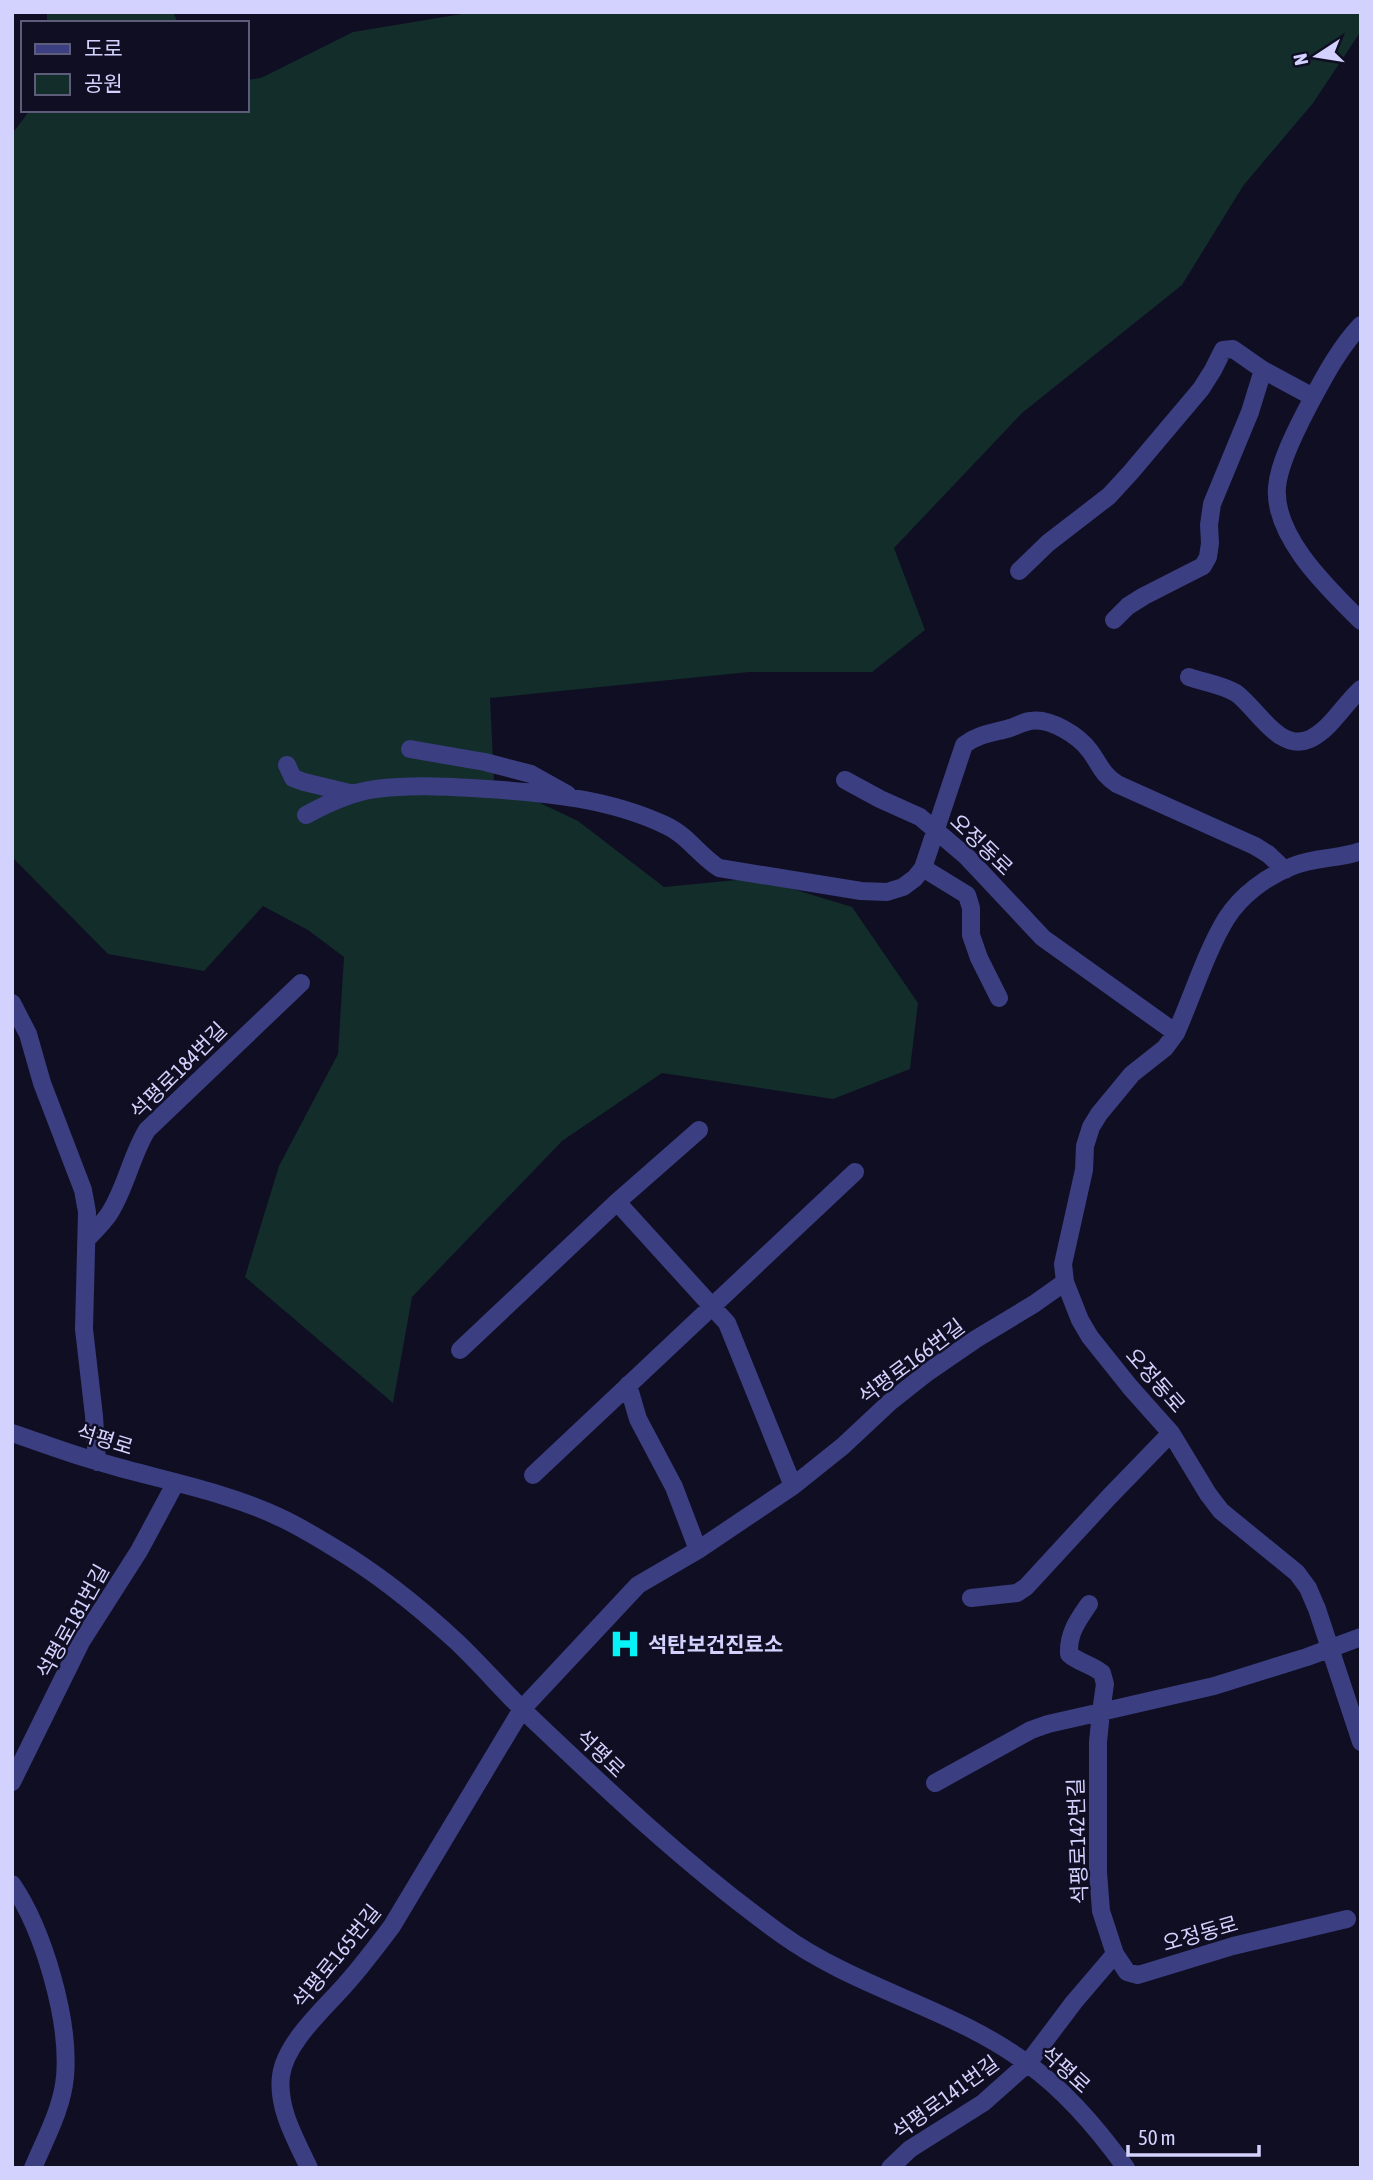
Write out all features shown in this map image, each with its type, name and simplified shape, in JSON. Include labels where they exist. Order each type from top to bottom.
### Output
[{"type":"street","points":[[1361,325],[1335,360],[1314,397],[1281,469],[1277,487],[1278,505],[1286,528],[1308,564],[1325,586],[1361,621]]},
{"type":"street","points":[[1019,571],[1048,543],[1109,496],[1201,389],[1223,350],[1233,349],[1263,370],[1314,397]]},
{"type":"street","points":[[1114,620],[1128,606],[1144,596],[1203,566],[1210,543],[1212,505],[1250,412],[1263,370]]},
{"type":"street","points":[[1189,677],[1234,691],[1285,740],[1298,742],[1310,739],[1323,730],[1361,689]]},
{"type":"street","points":[[306,815],[329,803],[376,789],[432,786],[572,798],[638,813],[669,826],[706,860],[719,868],[861,891],[887,892],[904,887],[923,868],[964,745],[981,734],[1012,728],[1031,720],[1046,722],[1083,742],[1105,776],[1117,784],[1255,846],[1268,854],[1284,870]]},
{"type":"street","points":[[410,748],[531,774],[572,798]]},
{"type":"street","points":[[288,765],[293,778],[354,794]]},
{"type":"street","name":"오정동로","points":[[845,780],[920,817],[967,858],[1042,938],[1176,1033]]},
{"type":"street","name":"오정동로","points":[[1361,851],[1346,857],[1296,864],[1275,874],[1251,891],[1227,918],[1176,1033],[1166,1048],[1132,1074],[1091,1127],[1063,1264],[1065,1282],[1090,1337],[1171,1433],[1208,1494],[1221,1511],[1297,1573],[1308,1587],[1361,1742]]},
{"type":"street","points":[[923,868],[967,895],[971,908],[971,935],[999,998]]},
{"type":"street","name":"석평로184번길","points":[[87,1239],[108,1215],[147,1129],[301,983]]},
{"type":"street","points":[[12,1003],[28,1034],[42,1083],[83,1190],[87,1212],[84,1329],[97,1462]]},
{"type":"street","points":[[460,1350],[617,1202],[699,1130]]},
{"type":"street","points":[[533,1475],[855,1172]]},
{"type":"street","points":[[617,1202],[727,1323],[793,1486]]},
{"type":"street","name":"석평로166번길","points":[[522,1709],[638,1585],[698,1550],[793,1486],[928,1372],[1065,1282]]},
{"type":"street","points":[[628,1385],[638,1419],[674,1488],[698,1550]]},
{"type":"street","name":"석평로","points":[[12,1433],[97,1462],[231,1499],[279,1517],[335,1548],[385,1582],[456,1642],[635,1816],[710,1881],[784,1937],[826,1962],[972,2030],[1028,2063],[1066,2096],[1105,2138],[1126,2168]]},
{"type":"street","points":[[971,1598],[1017,1593],[1026,1587],[1171,1433]]},
{"type":"street","name":"석평로181번길","points":[[12,1782],[82,1642],[139,1551],[175,1484]]},
{"type":"street","name":"석평로142번길","points":[[1089,1604],[1075,1625],[1069,1641],[1069,1654],[1076,1661],[1093,1665],[1102,1673],[1105,1684],[1098,1742],[1097,1872],[1101,1911],[1115,1954]]},
{"type":"street","points":[[935,1783],[1031,1730],[1048,1724],[1214,1686],[1361,1637]]},
{"type":"street","name":"석평로165번길","points":[[309,2168],[293,2135],[282,2103],[280,2079],[283,2063],[313,2021],[393,1926],[522,1709]]},
{"type":"street","points":[[12,1884],[34,1924],[47,1962],[61,2014],[65,2049],[65,2078],[59,2105],[33,2168]]},
{"type":"street","name":"오정동로","points":[[1115,1954],[1127,1972],[1139,1975],[1233,1946],[1346,1919]]},
{"type":"street","points":[[1028,2063],[1074,2002],[1115,1954]]},
{"type":"street","name":"석평로141번길","points":[[890,2168],[910,2149],[983,2103],[1028,2063]]},
{"type":"green space","points":[[47,12],[173,12],[177,21],[47,21]]},
{"type":"green space","points":[[474,12],[1361,12],[1361,31],[1313,103],[1243,186],[1182,285],[1022,413],[894,548],[925,630],[872,672],[749,672],[490,698],[494,781],[578,821],[664,887],[757,878],[852,907],[918,1003],[910,1069],[833,1099],[662,1073],[562,1141],[412,1297],[393,1403],[245,1277],[279,1166],[338,1054],[344,957],[308,930],[263,906],[204,971],[108,954],[12,857],[12,134],[28,112],[248,112],[248,80],[261,78],[353,32]]},
{"type":"place","name":"석탄보건진료소","points":[[625,1644]]}]
